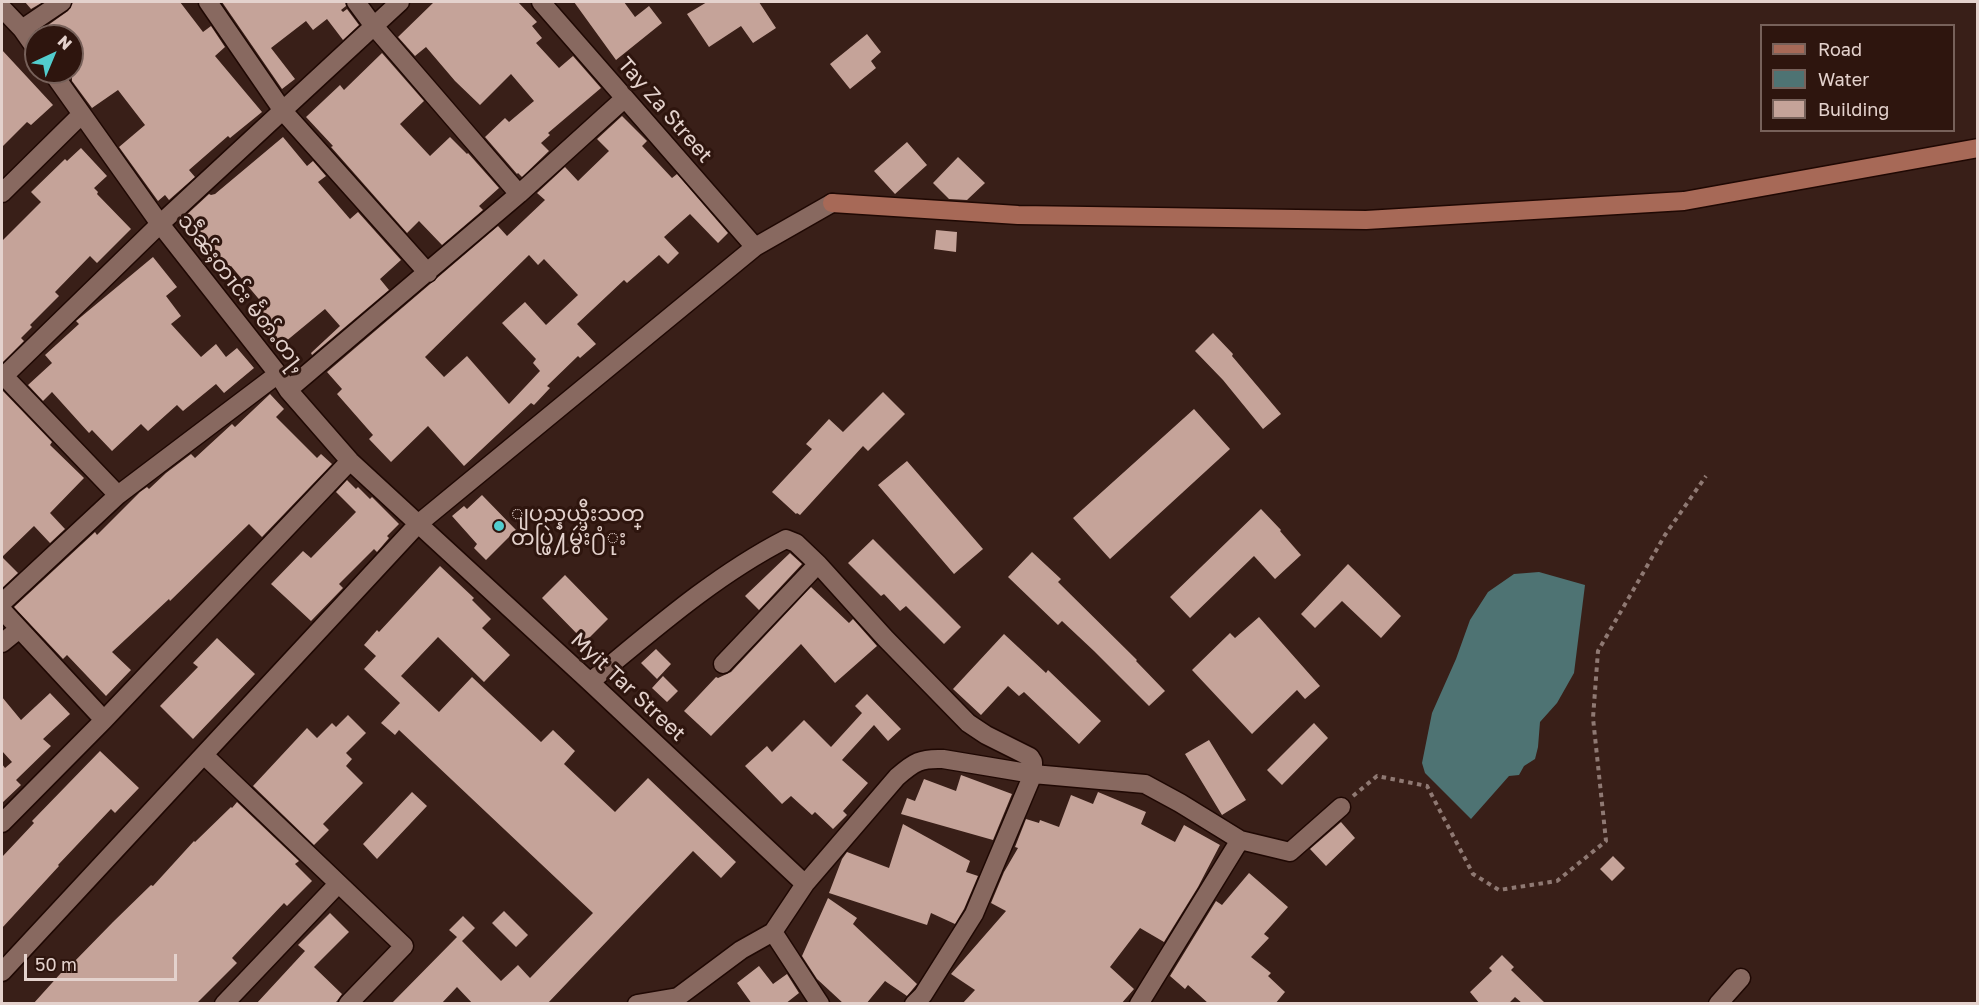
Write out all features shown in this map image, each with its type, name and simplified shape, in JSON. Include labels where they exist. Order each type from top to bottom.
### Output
[{"type":"street","points":[[22,29],[62,2]]},
{"type":"street","points":[[208,2],[283,111],[428,273]]},
{"type":"street","points":[[356,2],[373,25],[519,194]]},
{"type":"street","points":[[118,495],[3,375],[160,224],[399,2]]},
{"type":"street","name":"Tay Za Street","points":[[541,2],[755,247]]},
{"type":"street","points":[[2,8],[24,32]]},
{"type":"street","name":"သဵၼ်ႈတၢင်း မႅတ်ႉတႃႇ","points":[[61,84],[160,224],[283,382],[350,461],[418,524]]},
{"type":"street","points":[[2,603],[118,495],[283,382],[428,273],[625,98]]},
{"type":"street","points":[[2,193],[82,114]]},
{"type":"street","points":[[2,972],[418,524],[755,247],[832,203],[1018,215],[1366,220],[1684,201],[1977,148]]},
{"type":"street","points":[[2,823],[104,720],[350,461]]},
{"type":"street","name":"Myit Tar Street","points":[[418,524],[805,884]]},
{"type":"street","points":[[590,682],[698,597],[763,551],[786,539],[796,543],[818,564],[885,638],[968,723],[986,735],[1030,757],[1033,762],[1033,774],[974,914],[923,995],[914,1004]]},
{"type":"street","points":[[723,664],[818,564]]},
{"type":"street","points":[[2,610],[18,630],[104,720]]},
{"type":"street","points":[[2,643],[18,630]]},
{"type":"street","points":[[204,755],[404,946],[348,1004]]},
{"type":"street","points":[[637,1004],[678,997],[741,950],[773,932],[805,884],[897,777],[913,762],[930,758],[943,759],[1033,774],[1145,784],[1240,840],[1290,852],[1341,807]]},
{"type":"street","points":[[1139,1004],[1240,840]]},
{"type":"street","points":[[224,1004],[338,884]]},
{"type":"street","points":[[773,932],[820,1004]]},
{"type":"street","points":[[1718,1004],[1741,978]]},
{"type":"path","points":[[1341,807],[1377,776],[1427,786],[1473,874],[1499,890],[1557,881],[1606,841],[1593,718],[1598,651],[1665,535],[1706,476]]},
{"type":"water","points":[[1539,572],[1585,585],[1574,673],[1557,703],[1540,722],[1535,759],[1524,766],[1519,775],[1509,776],[1471,819],[1425,773],[1422,763],[1432,713],[1470,620],[1488,592],[1514,574]]},
{"type":"building","points":[[25,2],[43,2],[31,9]]},
{"type":"building","points":[[73,2],[180,2],[203,32],[211,26],[225,47],[215,56],[262,112],[230,138],[228,136],[189,170],[195,177],[169,200],[165,195],[158,201],[119,147],[145,125],[118,90],[92,108],[74,84],[84,84],[84,24],[50,24],[68,11]]},
{"type":"building","points":[[222,2],[345,2],[346,6],[341,10],[343,12],[347,9],[359,25],[343,40],[327,19],[313,30],[306,21],[271,48],[295,79],[282,89]]},
{"type":"building","points":[[434,2],[518,2],[537,22],[532,26],[542,38],[536,43],[559,68],[573,56],[601,88],[548,133],[550,135],[541,143],[549,151],[522,177],[485,137],[505,118],[509,122],[534,101],[511,74],[480,105],[455,81],[426,47],[415,56],[398,37]]},
{"type":"building","points":[[574,2],[624,2],[635,17],[649,6],[662,23],[616,60]]},
{"type":"building","points":[[707,2],[759,2],[776,28],[753,43],[741,26],[709,47],[687,14]]},
{"type":"building","points":[[867,34],[881,52],[871,61],[876,68],[850,89],[830,64]]},
{"type":"building","points":[[2,50],[24,74],[24,84],[34,84],[53,105],[31,125],[27,122],[2,147]]},
{"type":"building","points":[[382,53],[424,101],[400,124],[430,156],[450,137],[468,153],[499,188],[479,206],[483,210],[442,245],[419,221],[407,233],[306,117],[340,85],[344,90]]},
{"type":"building","points":[[622,116],[647,141],[642,146],[672,178],[677,174],[728,233],[718,243],[690,214],[664,237],[679,253],[668,264],[659,255],[627,283],[624,280],[577,324],[596,344],[580,358],[578,356],[547,386],[550,388],[534,405],[531,403],[464,466],[428,426],[391,462],[369,439],[373,435],[337,394],[342,389],[327,372],[498,226],[507,236],[545,200],[537,193],[565,167],[578,181],[609,151],[597,139]],"holes":[[[529,255],[538,265],[544,259],[578,295],[546,325],[525,302],[502,323],[536,359],[533,363],[540,371],[509,404],[467,356],[444,377],[425,357]]]},
{"type":"building","points":[[283,137],[307,166],[313,161],[326,176],[318,182],[350,219],[358,212],[401,260],[380,279],[389,290],[312,355],[311,353],[340,326],[325,309],[279,347],[251,315],[263,304],[231,266],[227,269],[183,218],[209,194],[215,194]]},
{"type":"building","points":[[907,142],[927,165],[895,194],[874,171]]},
{"type":"building","points":[[81,148],[107,176],[94,188],[97,194],[131,229],[97,263],[90,256],[55,292],[59,296],[30,325],[32,327],[21,338],[24,341],[2,363],[2,241],[41,202],[31,192],[65,159],[67,161]]},
{"type":"building","points":[[958,157],[985,183],[967,200],[949,199],[933,183]]},
{"type":"building","points":[[936,230],[957,232],[956,252],[934,249]]},
{"type":"building","points":[[153,257],[177,287],[166,296],[181,316],[171,324],[201,357],[216,344],[226,357],[237,348],[254,368],[224,393],[216,384],[183,411],[177,405],[148,431],[141,424],[112,451],[92,430],[89,433],[52,392],[43,401],[28,385],[52,363],[45,355],[79,324],[76,321]]},
{"type":"building","points":[[1213,333],[1233,354],[1232,356],[1281,414],[1263,429],[1223,380],[1195,351]]},
{"type":"building","points":[[2,390],[52,442],[50,445],[84,478],[50,513],[65,529],[50,543],[34,526],[2,557]]},
{"type":"building","points":[[883,392],[905,414],[868,451],[863,446],[800,515],[796,514],[772,492],[812,449],[806,444],[829,419],[843,432]]},
{"type":"building","points":[[270,394],[284,409],[276,417],[317,458],[321,454],[332,464],[262,537],[249,524],[170,601],[169,599],[112,652],[131,670],[106,696],[67,655],[63,659],[14,607],[95,532],[97,535],[140,492],[147,487],[149,489],[191,454],[195,458],[232,424],[235,427]]},
{"type":"building","points":[[1194,409],[1230,449],[1110,559],[1073,518]]},
{"type":"building","points":[[907,461],[983,549],[954,574],[878,485]]},
{"type":"building","points":[[347,480],[370,499],[372,497],[399,524],[387,536],[389,538],[377,552],[374,549],[339,584],[343,588],[311,621],[271,584],[303,551],[311,558],[356,512],[336,492]]},
{"type":"building","points":[[482,495],[516,530],[486,560],[474,548],[477,544],[452,516],[464,506],[467,509]]},
{"type":"building","points":[[1261,509],[1301,555],[1275,579],[1254,556],[1190,618],[1170,597]]},
{"type":"building","points":[[873,539],[961,627],[944,644],[906,606],[900,611],[884,594],[881,596],[848,563]]},
{"type":"building","points":[[1032,552],[1061,579],[1058,582],[1165,691],[1149,706],[1062,621],[1058,625],[1008,577]]},
{"type":"building","points":[[790,553],[802,564],[759,610],[745,596]]},
{"type":"building","points":[[2,557],[18,573],[2,588]]},
{"type":"building","points":[[1348,564],[1401,616],[1381,638],[1342,601],[1315,628],[1301,614]]},
{"type":"building","points":[[440,566],[474,598],[472,600],[491,619],[482,628],[510,655],[484,682],[438,637],[401,676],[439,712],[472,677],[541,742],[553,730],[575,751],[564,764],[615,812],[648,778],[736,862],[721,878],[693,851],[547,1004],[473,1004],[457,987],[441,1004],[391,1004],[457,937],[449,930],[463,916],[475,928],[462,941],[501,981],[518,965],[530,978],[593,913],[399,730],[395,735],[381,723],[400,703],[364,669],[376,656],[364,645]]},
{"type":"building","points":[[565,575],[608,619],[585,642],[542,598]]},
{"type":"building","points":[[811,587],[849,623],[853,619],[877,646],[835,683],[801,644],[711,736],[684,711],[716,677],[731,672]]},
{"type":"building","points":[[1259,617],[1320,686],[1305,699],[1297,690],[1252,734],[1192,670],[1230,633],[1235,638]]},
{"type":"building","points":[[1004,634],[1046,673],[1048,670],[1101,721],[1079,744],[1024,692],[1019,696],[1008,686],[981,715],[953,689]]},
{"type":"building","points":[[217,638],[255,674],[193,739],[160,706],[198,667],[193,663]]},
{"type":"building","points":[[656,649],[671,664],[657,679],[641,663]]},
{"type":"building","points":[[663,676],[678,691],[667,702],[652,688]]},
{"type":"building","points":[[50,693],[70,714],[43,739],[51,746],[16,780],[21,785],[2,803],[2,764],[5,768],[12,762],[2,751],[2,697],[21,720]]},
{"type":"building","points":[[867,694],[901,729],[888,741],[874,725],[842,760],[868,783],[843,811],[847,815],[833,829],[815,812],[812,815],[791,796],[782,804],[745,766],[767,746],[772,752],[804,720],[831,747],[862,713],[855,706]]},
{"type":"building","points":[[348,715],[366,733],[346,753],[352,759],[346,766],[363,783],[323,824],[329,830],[314,845],[253,786],[307,728],[317,738],[332,723],[336,727]]},
{"type":"building","points":[[1314,723],[1328,738],[1282,785],[1267,770]]},
{"type":"building","points":[[1209,740],[1246,800],[1222,815],[1185,754]]},
{"type":"building","points":[[100,751],[139,788],[115,813],[111,809],[2,928],[2,857],[34,823],[32,821]]},
{"type":"building","points":[[961,775],[1012,794],[993,840],[901,814],[907,798],[915,801],[924,779],[956,791]]},
{"type":"building","points":[[412,792],[427,806],[377,859],[363,844]]},
{"type":"building","points":[[1098,792],[1146,812],[1141,824],[1175,842],[1184,825],[1220,845],[1198,887],[1164,942],[1140,928],[1110,967],[1134,989],[1121,1004],[962,1004],[975,990],[951,974],[1006,911],[991,903],[1004,872],[1018,848],[1015,847],[1026,819],[1039,823],[1040,820],[1059,827],[1071,795],[1093,804]]},
{"type":"building","points":[[237,802],[299,861],[295,864],[312,881],[287,906],[284,903],[232,958],[237,963],[196,1004],[33,1004],[70,963],[71,965],[151,885],[153,886],[194,841]]},
{"type":"building","points":[[1341,822],[1355,838],[1326,866],[1310,849]]},
{"type":"building","points":[[903,824],[970,861],[966,872],[978,876],[955,924],[931,913],[927,925],[829,893],[847,852],[889,868]]},
{"type":"building","points":[[1613,856],[1625,868],[1612,881],[1600,869]]},
{"type":"building","points":[[1249,873],[1288,907],[1264,934],[1269,938],[1251,957],[1271,973],[1268,976],[1285,992],[1275,1004],[1209,1004],[1188,985],[1185,989],[1170,976],[1216,901],[1222,905]]},
{"type":"building","points":[[828,898],[857,918],[853,924],[917,984],[907,996],[885,981],[866,1004],[844,1004],[817,979],[802,956]]},
{"type":"building","points":[[504,911],[528,935],[516,947],[492,923]]},
{"type":"building","points":[[330,913],[349,932],[314,967],[342,994],[337,1001],[334,1004],[256,1004],[305,951],[298,945]]},
{"type":"building","points":[[1502,955],[1514,967],[1511,970],[1546,1004],[1523,1004],[1515,997],[1508,1004],[1480,1004],[1470,992],[1492,971],[1489,968]]},
{"type":"building","points":[[759,966],[773,984],[787,974],[799,993],[785,1004],[752,1004],[737,983]]},
{"type":"place","name":"ျပည္နယ္မီးသတ္ တပ္ဖြဲ႔မွဴး႐ံုး","points":[[499,526]]}]
